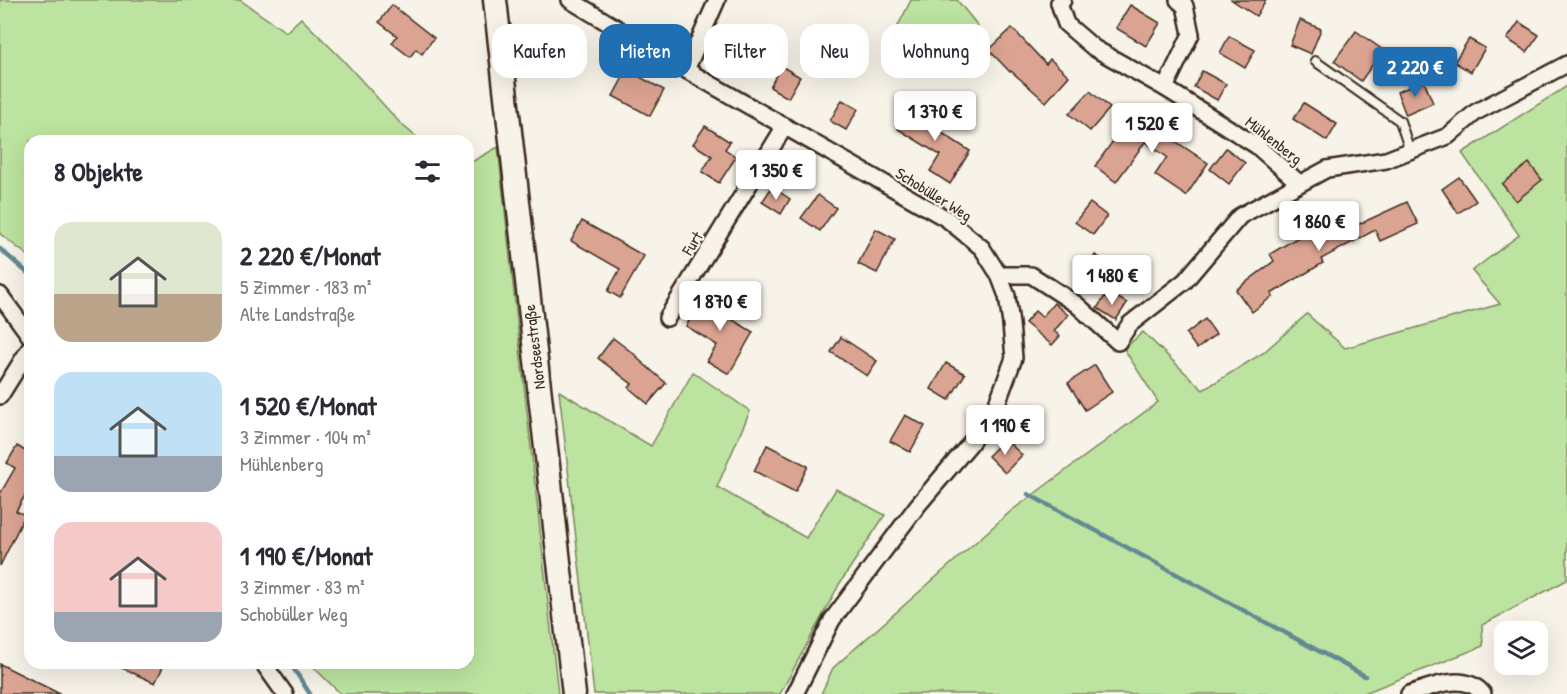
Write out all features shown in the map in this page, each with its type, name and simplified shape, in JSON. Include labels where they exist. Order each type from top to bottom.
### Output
[{"type":"main road","name":"Nordseestraße","points":[[495,0],[574,694]]},
{"type":"street","name":"Schobüller Weg","points":[[570,0],[610,24]]},
{"type":"street","points":[[692,56],[717,0]]},
{"type":"street","name":"Mühlenberg","points":[[1063,0],[1059,3],[1066,24],[1094,48],[1166,88],[1257,146],[1299,183]]},
{"type":"street","points":[[1166,88],[1191,34],[1185,6],[1178,0]]},
{"type":"street","points":[[999,275],[1030,275],[1076,304],[1118,342],[1130,324],[1185,281],[1240,216],[1327,169],[1386,160],[1448,136],[1476,112],[1567,64]]},
{"type":"street","name":"Schobüller Weg","points":[[692,73],[946,219],[982,248],[999,275],[1006,296],[1011,324],[1014,358],[996,406],[969,445],[918,505],[832,620],[795,694]]},
{"type":"street","name":"Furt","points":[[667,318],[785,126]]},
{"type":"street","points":[[0,295],[24,328]]},
{"type":"street","points":[[0,396],[24,358]]},
{"type":"street","points":[[267,669],[285,694]]},
{"type":"street","points":[[1408,694],[1442,683],[1453,682],[1474,686],[1483,694]]},
{"type":"lane","points":[[1315,61],[1400,121],[1410,151]]},
{"type":"green space","points":[[0,0],[240,0],[286,32],[301,18],[414,135],[24,135],[24,252],[0,234]]},
{"type":"green space","points":[[911,0],[957,0],[976,24],[899,24]]},
{"type":"green space","points":[[1567,86],[1567,580],[1482,625],[1483,646],[1362,694],[821,694],[833,668],[1011,511],[1158,402],[1124,349],[1143,332],[1203,390],[1263,353],[1307,314],[1345,348],[1500,304],[1472,271],[1519,235],[1462,153]]},
{"type":"green space","points":[[498,147],[558,694],[341,694],[315,669],[474,669],[474,161]]},
{"type":"green space","points":[[693,372],[750,411],[717,487],[806,538],[836,489],[885,515],[840,583],[780,694],[594,694],[559,391],[651,446]]},
{"type":"building","points":[[1232,0],[1266,0],[1256,16]]},
{"type":"building","points":[[392,5],[434,38],[422,54],[416,49],[410,57],[392,43],[397,36],[379,22]]},
{"type":"building","points":[[1130,5],[1160,23],[1146,46],[1116,28]]},
{"type":"building","points":[[1300,20],[1321,29],[1311,54],[1290,45]]},
{"type":"building","points":[[1519,22],[1539,35],[1527,52],[1507,39]]},
{"type":"building","points":[[1012,28],[1046,64],[1050,59],[1069,76],[1046,102],[1010,72],[990,49]]},
{"type":"building","points":[[1356,31],[1383,50],[1361,81],[1334,61]]},
{"type":"building","points":[[1229,36],[1255,50],[1245,68],[1220,53]]},
{"type":"building","points":[[1469,39],[1485,48],[1471,72],[1454,62]]},
{"type":"building","points":[[788,70],[800,77],[788,98],[770,87],[775,78],[788,78]]},
{"type":"building","points":[[1202,71],[1226,84],[1217,100],[1194,87]]},
{"type":"building","points":[[623,78],[642,78],[664,90],[650,116],[613,96]]},
{"type":"building","points":[[1424,81],[1433,103],[1406,115],[1397,92]]},
{"type":"building","points":[[1090,91],[1110,108],[1090,131],[1069,114]]},
{"type":"building","points":[[842,100],[858,109],[846,130],[830,121]]},
{"type":"building","points":[[1304,103],[1337,124],[1327,141],[1293,119]]},
{"type":"building","points":[[914,104],[944,123],[939,131],[970,151],[950,184],[930,171],[940,155],[898,129]]},
{"type":"building","points":[[1136,109],[1162,127],[1160,131],[1208,163],[1186,196],[1155,175],[1167,157],[1145,142],[1116,182],[1095,166]]},
{"type":"building","points":[[705,126],[730,142],[725,149],[736,157],[719,183],[702,172],[712,156],[693,144]]},
{"type":"building","points":[[1226,148],[1245,163],[1229,184],[1210,169]]},
{"type":"building","points":[[1529,163],[1542,180],[1516,201],[1502,184]]},
{"type":"building","points":[[1459,177],[1476,201],[1458,213],[1442,189]]},
{"type":"building","points":[[772,187],[790,199],[781,214],[762,202]]},
{"type":"building","points":[[818,195],[836,208],[820,231],[801,218]]},
{"type":"building","points":[[1407,202],[1418,224],[1380,241],[1375,230],[1321,259],[1323,263],[1271,294],[1273,296],[1252,312],[1236,290],[1274,261],[1270,254],[1305,233],[1308,238],[1350,216],[1355,226]]},
{"type":"building","points":[[1090,203],[1107,216],[1093,235],[1075,222]]},
{"type":"building","points":[[582,221],[644,256],[620,298],[608,291],[620,269],[571,241]]},
{"type":"building","points":[[876,229],[895,239],[877,273],[858,264]]},
{"type":"building","points":[[1095,255],[1113,266],[1105,281],[1086,270]]},
{"type":"building","points":[[709,289],[725,299],[718,311],[753,332],[729,374],[707,361],[717,345],[686,326]]},
{"type":"building","points":[[1108,292],[1127,303],[1116,320],[1097,308]]},
{"type":"building","points":[[1054,303],[1068,315],[1054,331],[1060,336],[1052,345],[1025,323],[1035,311],[1042,317]]},
{"type":"building","points":[[1205,319],[1216,334],[1197,349],[1186,334]]},
{"type":"building","points":[[841,337],[877,361],[867,376],[831,352]]},
{"type":"building","points":[[613,338],[666,383],[648,404],[629,388],[632,384],[598,358]]},
{"type":"building","points":[[946,363],[965,374],[949,400],[931,389]]},
{"type":"building","points":[[1095,365],[1112,392],[1085,410],[1068,383]]},
{"type":"building","points":[[905,415],[925,426],[910,452],[890,441]]},
{"type":"building","points":[[1005,439],[1022,455],[1005,473],[988,456]]},
{"type":"building","points":[[767,445],[808,466],[795,492],[754,471]]},
{"type":"building","points":[[17,446],[24,450],[24,497],[16,511],[24,515],[24,517],[0,566],[0,494],[15,468],[7,463]]},
{"type":"building","points":[[0,664],[60,694],[0,694]]},
{"type":"building","points":[[124,669],[162,669],[155,683]]},
{"type":"waterway","points":[[0,249],[24,270]]},
{"type":"waterway","points":[[1028,494],[1365,676]]},
{"type":"waterway","points":[[294,669],[310,694]]}]
